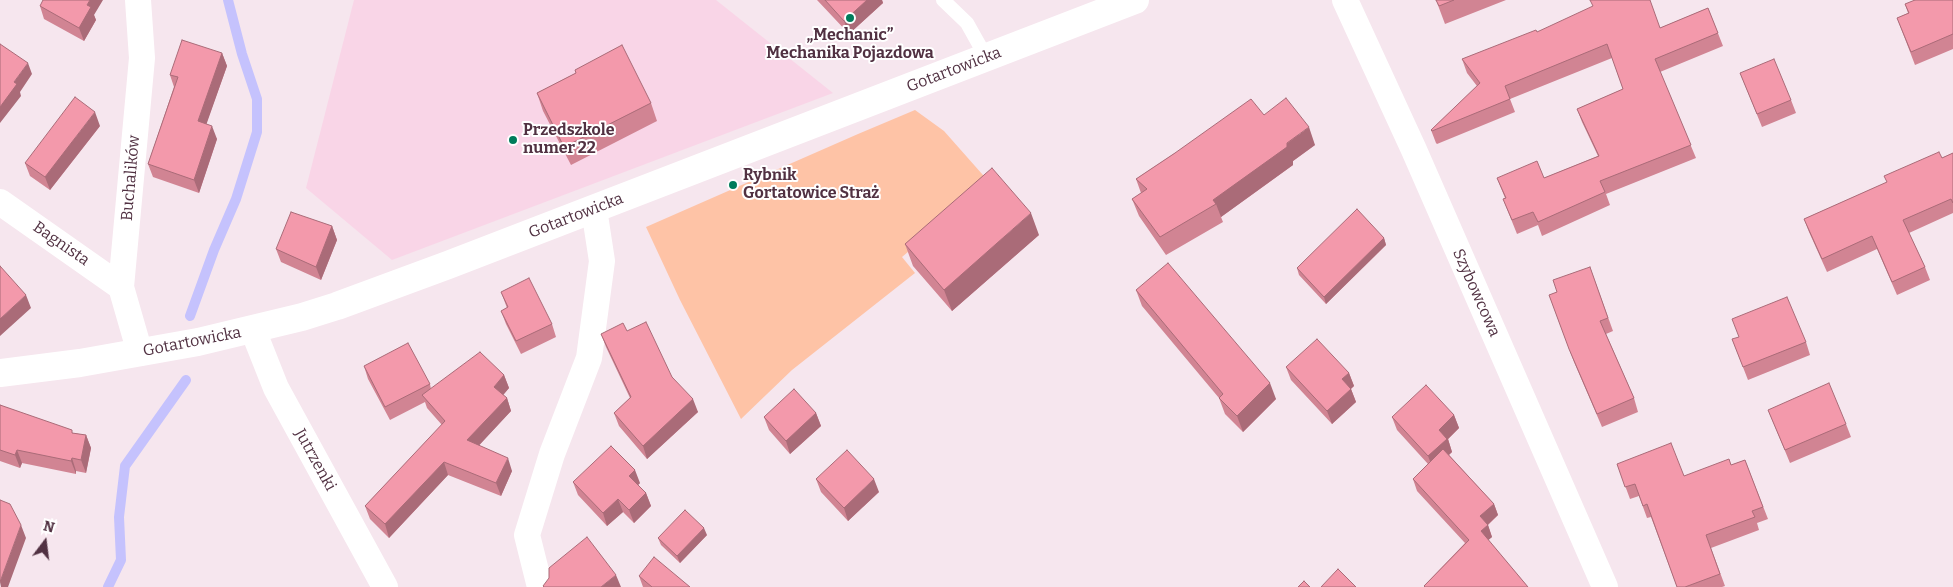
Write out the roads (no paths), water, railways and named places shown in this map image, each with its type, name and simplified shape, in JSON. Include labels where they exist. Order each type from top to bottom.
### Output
[{"type":"street","name":"Buchalików","points":[[138,0],[142,58],[121,287],[140,353]]},
{"type":"street","name":"Gotartowicka","points":[[0,373],[140,353],[253,330],[302,317],[373,293],[594,209],[1135,0]]},
{"type":"street","name":"Szybowcowa","points":[[1344,0],[1414,150],[1606,587]]},
{"type":"street","name":"Bagnista","points":[[0,202],[121,287]]},
{"type":"street","points":[[540,587],[527,535],[552,454],[589,358],[602,261],[594,209]]},
{"type":"street","name":"Jutrzenki","points":[[253,330],[276,388],[385,587]]},
{"type":"lane","points":[[943,0],[967,24],[986,57]]},
{"type":"waterway","points":[[190,316],[214,250],[236,199],[257,132],[257,99],[242,54],[228,0]]},
{"type":"waterway","points":[[108,587],[121,560],[119,517],[125,466],[186,380]]},
{"type":"place","name":"„Mechanic” Mechanika Pojazdowa","points":[[850,18]]},
{"type":"place","name":"Przedszkole numer 22","points":[[513,140]]},
{"type":"place","name":"Rybnik Gortatowice Straż","points":[[733,185]]}]
